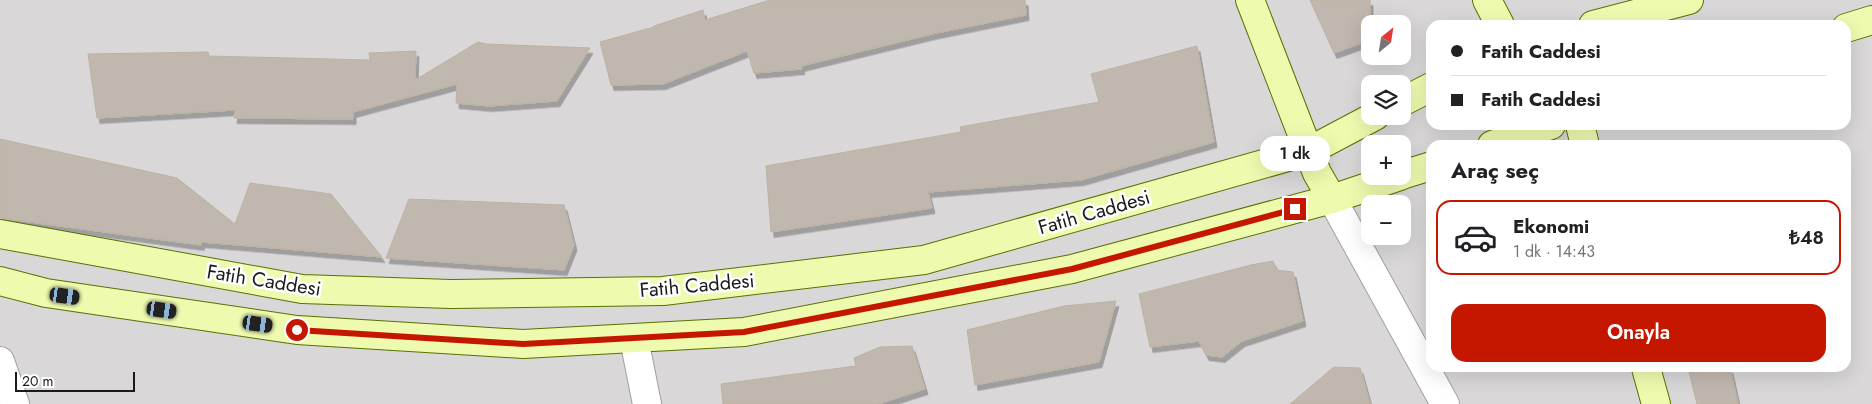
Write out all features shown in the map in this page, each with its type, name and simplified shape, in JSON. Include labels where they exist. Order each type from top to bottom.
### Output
[{"type":"main road","points":[[1250,0],[1308,151],[1332,199]]},
{"type":"main road","points":[[1487,0],[1497,20]]},
{"type":"main road","points":[[1612,20],[1689,0]]},
{"type":"main road","points":[[1851,26],[1872,20]]},
{"type":"main road","points":[[1411,97],[1426,90]]},
{"type":"main road","name":"Fatih Caddesi","points":[[0,234],[302,289],[451,294],[663,291],[924,260],[1308,151],[1361,123]]},
{"type":"main road","points":[[1507,140],[1536,130]]},
{"type":"main road","points":[[1411,173],[1426,168]]},
{"type":"main road","points":[[0,281],[46,293],[297,330],[523,344],[744,332],[1072,269],[1332,199],[1374,185]]},
{"type":"main road","points":[[1647,372],[1656,404]]},
{"type":"street","points":[[1332,199],[1426,370]]},
{"type":"street","points":[[634,338],[647,404]]},
{"type":"street","points":[[0,361],[15,404]]},
{"type":"street","points":[[1427,372],[1445,404]]},
{"type":"shaded area","points":[[0,0],[1872,0],[1872,404],[0,404]]},
{"type":"building","points":[[770,0],[1025,0],[1026,15],[932,34],[801,66],[802,69],[754,73],[747,51],[663,84],[611,85],[600,42],[654,27],[703,10],[705,20]]},
{"type":"building","points":[[1310,0],[1370,0],[1370,15],[1361,15],[1361,43],[1334,53]]},
{"type":"building","points":[[478,42],[486,44],[590,48],[557,101],[489,106],[456,103],[457,84],[353,112],[353,119],[234,118],[235,110],[97,118],[88,54],[208,52],[209,56],[370,60],[369,53],[416,51],[415,80]]},
{"type":"building","points":[[1197,46],[1214,142],[1081,180],[928,192],[932,208],[771,232],[766,166],[961,132],[960,127],[1099,102],[1091,74]]},
{"type":"building","points":[[0,139],[177,178],[235,224],[250,183],[331,194],[382,257],[202,242],[201,245],[0,218]]},
{"type":"building","points":[[409,199],[564,205],[574,245],[564,270],[386,258]]},
{"type":"building","points":[[1273,261],[1277,270],[1293,272],[1303,321],[1242,341],[1222,357],[1206,355],[1199,341],[1150,347],[1139,294]]},
{"type":"building","points":[[1116,301],[1099,362],[975,385],[967,330],[1064,306]]},
{"type":"building","points":[[912,346],[925,389],[878,404],[723,404],[721,384],[856,366],[854,358],[880,347]]},
{"type":"building","points":[[1334,367],[1360,368],[1370,404],[1290,404]]},
{"type":"building","points":[[1689,372],[1731,372],[1738,404],[1697,404]]},
{"type":"route","points":[[297,330],[523,344],[744,332],[1072,269],[1295,209]]}]
